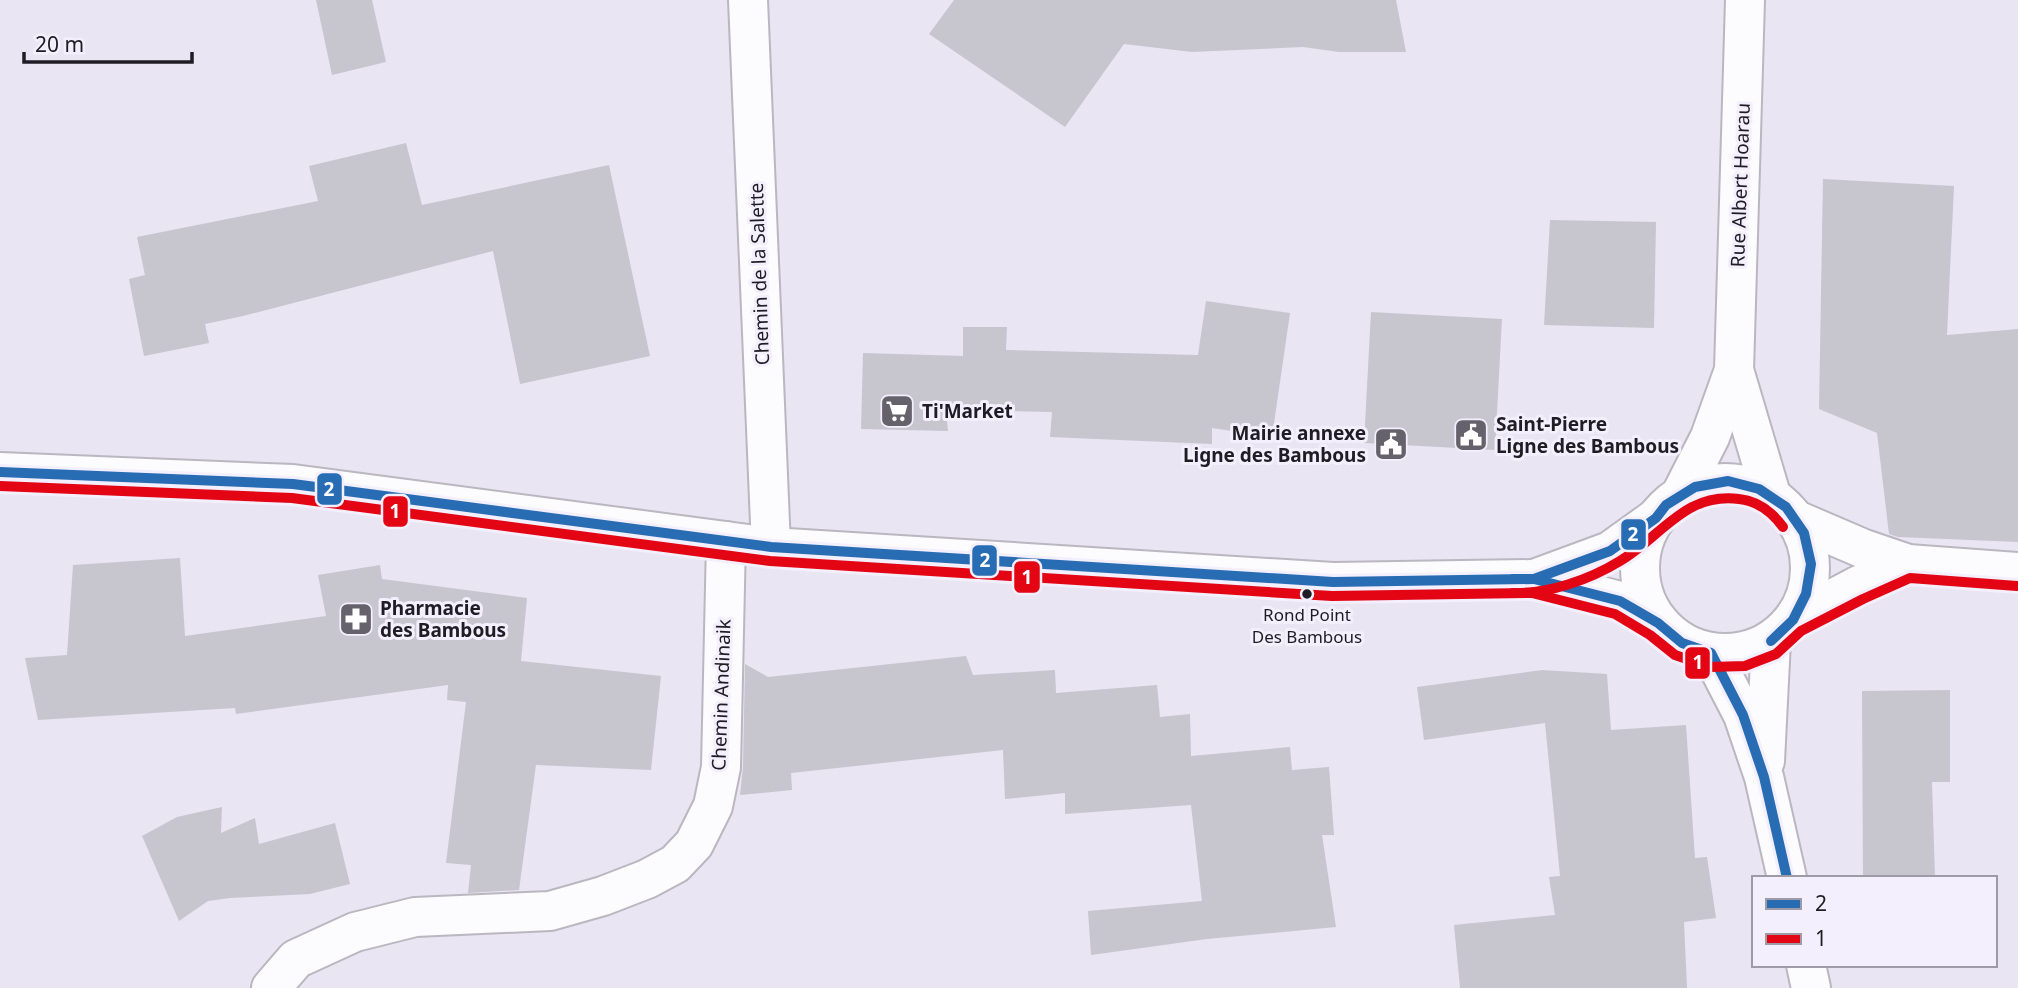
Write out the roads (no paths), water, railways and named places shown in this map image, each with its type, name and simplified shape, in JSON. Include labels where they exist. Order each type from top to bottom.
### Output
[{"type":"main road","name":"Chemin de la Salette","points":[[748,0],[771,547]]},
{"type":"main road","name":"Rue Albert Hoarau","points":[[1668,507],[1710,437],[1734,370],[1745,0]]},
{"type":"main road","name":"Rue Albert Hoarau","points":[[1734,370],[1783,508]]},
{"type":"main road","points":[[0,472],[293,484],[771,547],[1333,582],[1534,579],[1620,601],[1658,623],[1682,643],[1711,653],[1743,652],[1857,586],[1908,564]]},
{"type":"main road","points":[[1534,579],[1610,551],[1695,487],[1728,481],[1759,489],[1783,508],[1864,549],[1908,564],[2018,572]]},
{"type":"main road","points":[[1658,623],[1643,597],[1639,566],[1646,533],[1668,507]]},
{"type":"main road","points":[[1764,778],[1782,631],[1806,594],[1811,564],[1804,533],[1783,508]]},
{"type":"main road","name":"Chemin Andinaik","points":[[271,988],[296,959],[355,932],[415,917],[550,911],[603,896],[647,879],[675,864],[694,844],[713,806],[721,767],[726,541]]},
{"type":"main road","points":[[1711,653],[1742,715],[1764,778],[1787,876]]},
{"type":"main road","points":[[1806,967],[1811,988]]},
{"type":"place","name":"Ti'Market","points":[[897,411]]},
{"type":"place","name":"Saint-Pierre Ligne des Bambous","points":[[1471,435]]},
{"type":"place","name":"Mairie annexe Ligne des Bambous","points":[[1391,444]]},
{"type":"place","name":"Rond Point Des Bambous","points":[[1307,594]]},
{"type":"place","name":"Pharmacie des Bambous","points":[[356,619]]}]
